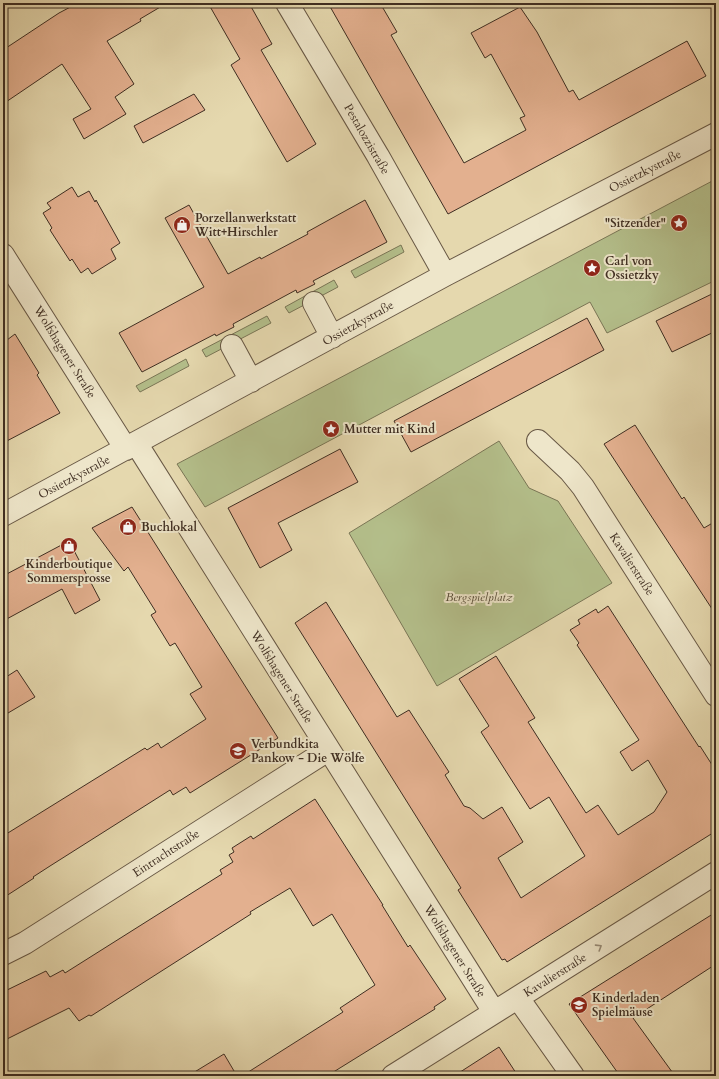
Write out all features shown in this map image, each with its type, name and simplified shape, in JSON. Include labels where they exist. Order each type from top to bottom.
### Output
[{"type":"street","name":"Pestalozzistraße","points":[[287,3],[378,156],[445,275]]},
{"type":"street","name":"Ossietzkystraße","points":[[3,515],[445,275],[716,134]]},
{"type":"street","name":"Wolfshagener Straße","points":[[3,255],[131,446],[328,750],[494,1012]]},
{"type":"street","points":[[314,303],[332,337]]},
{"type":"street","points":[[232,346],[251,381]]},
{"type":"street","name":"Kavalierstraße","points":[[538,440],[570,471],[583,487],[716,695]]},
{"type":"street","name":"Eintrachtstraße","points":[[3,954],[25,943],[328,750]]},
{"type":"street","name":"Kavalierstraße","points":[[393,1076],[716,873]]},
{"type":"street","points":[[518,998],[573,1076]]},
{"type":"green space","points":[[716,179],[716,280],[607,333],[590,302],[205,507],[177,464]]},
{"type":"green space","points":[[401,245],[404,252],[355,278],[351,271]]},
{"type":"green space","points":[[334,280],[338,287],[289,313],[285,307]]},
{"type":"green space","points":[[267,316],[271,323],[206,357],[202,350]]},
{"type":"green space","points":[[186,359],[189,366],[140,392],[136,386]]},
{"type":"green space","name":"Bergspielplatz","points":[[499,441],[529,488],[558,501],[612,583],[437,686],[349,533]]},
{"type":"building","points":[[78,3],[167,3],[140,19],[141,21],[107,41],[134,84],[115,97],[126,114],[84,139],[73,119],[91,109],[62,64],[3,104],[3,50],[59,13]]},
{"type":"building","points":[[208,3],[249,3],[272,44],[261,50],[316,144],[287,162],[231,65],[240,59]]},
{"type":"building","points":[[328,3],[380,3],[397,32],[391,35],[464,163],[526,130],[520,118],[525,116],[491,54],[485,58],[471,33],[520,7],[537,32],[569,92],[573,90],[579,100],[687,41],[706,76],[448,214]]},
{"type":"building","points":[[194,94],[205,110],[143,143],[134,126]]},
{"type":"building","points":[[72,187],[78,197],[89,191],[95,202],[96,200],[120,243],[111,249],[116,259],[92,274],[88,268],[81,273],[72,259],[70,261],[50,230],[52,228],[43,213],[51,208],[47,203]]},
{"type":"building","points":[[365,200],[387,242],[313,281],[315,284],[297,293],[296,290],[233,324],[234,327],[216,336],[215,334],[142,372],[119,333],[204,287],[165,218],[189,205],[228,274],[260,257],[261,259],[308,234],[307,232]]},
{"type":"building","points":[[716,292],[716,331],[672,352],[656,321]]},
{"type":"building","points":[[587,318],[604,350],[411,452],[394,421]]},
{"type":"building","points":[[15,334],[39,373],[37,375],[60,413],[3,443],[3,343]]},
{"type":"building","points":[[635,425],[682,499],[684,497],[704,528],[716,521],[716,615],[604,444]]},
{"type":"building","points":[[340,449],[358,482],[278,523],[292,550],[260,568],[228,508]]},
{"type":"building","points":[[132,507],[278,738],[190,793],[186,787],[173,795],[170,790],[50,866],[3,898],[3,836],[145,748],[147,750],[158,743],[161,748],[206,719],[190,694],[202,687],[175,643],[170,646],[151,615],[156,612],[128,567],[124,571],[92,528]]},
{"type":"building","points":[[69,541],[100,600],[75,614],[62,589],[3,621],[3,576]]},
{"type":"building","points":[[326,602],[397,717],[409,710],[449,772],[445,775],[464,806],[470,808],[483,819],[502,807],[523,842],[498,858],[521,898],[585,856],[549,797],[530,809],[481,732],[489,726],[459,679],[496,656],[535,718],[528,722],[586,813],[598,805],[618,835],[654,812],[667,792],[648,760],[632,771],[620,752],[639,740],[577,645],[579,643],[570,630],[580,624],[578,620],[596,609],[598,613],[608,606],[716,771],[716,831],[507,962],[505,959],[502,960],[458,890],[461,888],[295,623]]},
{"type":"building","points":[[17,670],[35,697],[3,716],[3,679]]},
{"type":"building","points":[[315,799],[408,947],[410,945],[446,999],[434,1007],[435,1009],[327,1076],[242,1076],[343,1012],[340,1008],[375,985],[332,914],[313,926],[290,888],[250,912],[251,914],[91,1016],[89,1015],[79,1021],[69,1008],[3,1041],[3,992],[46,971],[50,977],[63,970],[65,973],[222,874],[220,870],[233,862],[229,855],[234,852],[232,848],[251,836],[253,839]]},
{"type":"building","points":[[716,912],[716,964],[633,1018],[675,1076],[620,1076],[569,1004]]},
{"type":"building","points":[[499,1047],[518,1076],[454,1076]]},
{"type":"building","points":[[224,1054],[237,1076],[188,1076]]},
{"type":"place","name":"\"Sitzender\"","points":[[679,223]]},
{"type":"place","name":"Porzellanwerkstatt Witt+Hirschler","points":[[182,225]]},
{"type":"place","name":"Carl von Ossietzky","points":[[592,268]]},
{"type":"place","name":"Mutter mit Kind","points":[[331,429]]},
{"type":"place","name":"Buchlokal","points":[[128,527]]},
{"type":"place","name":"Kinderboutique Sommersprosse","points":[[69,546]]},
{"type":"place","name":"Verbundkita Pankow - Die Wölfe","points":[[238,751]]},
{"type":"place","name":"Kinderladen Spielmäuse","points":[[579,1005]]}]
